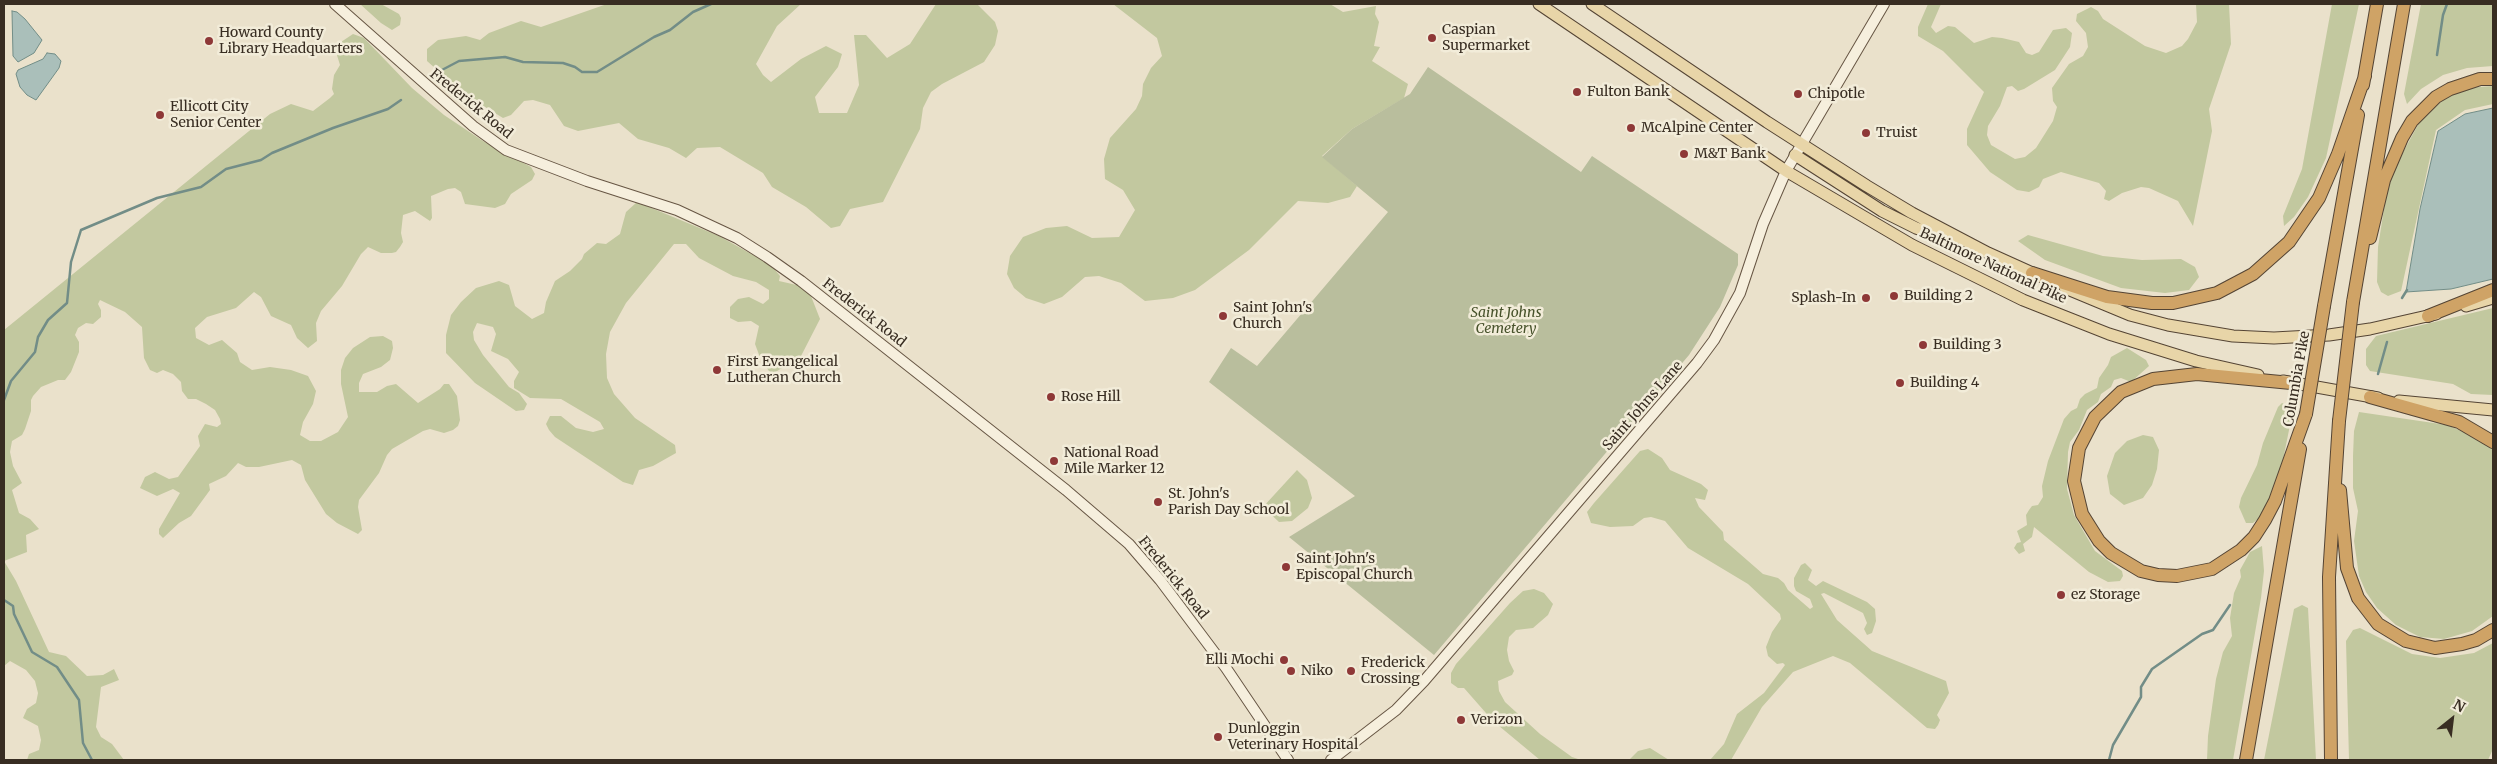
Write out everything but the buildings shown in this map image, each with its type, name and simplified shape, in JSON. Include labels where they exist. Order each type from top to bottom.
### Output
[{"type":"highway","name":"Columbia Pike","points":[[2246,760],[2377,4]]},
{"type":"highway","points":[[2331,760],[2329,577],[2339,421],[2353,302],[2404,4]]},
{"type":"highway","points":[[2032,273],[2107,297],[2152,303],[2173,303],[2216,293],[2253,274],[2289,242],[2319,198],[2338,154],[2365,76]]},
{"type":"highway","points":[[2356,286],[2377,216],[2384,180],[2402,138],[2412,122],[2426,106],[2450,89],[2480,79],[2493,79]]},
{"type":"highway","points":[[2428,316],[2493,290]]},
{"type":"highway","points":[[2291,383],[2197,374],[2153,379],[2121,392],[2095,417],[2079,448],[2074,481],[2082,514],[2094,534],[2111,553],[2141,571],[2158,575],[2177,576],[2212,569],[2241,550],[2265,520],[2275,501],[2306,414]]},
{"type":"highway","points":[[2370,397],[2459,422],[2493,442]]},
{"type":"highway","points":[[2337,445],[2344,552],[2352,583],[2367,611],[2391,634],[2406,641],[2435,648],[2476,640],[2493,630]]},
{"type":"main road","name":"Frederick Road","points":[[335,4],[473,126],[506,150],[587,181],[690,216],[736,238],[767,257],[801,281],[1059,484],[1129,544],[1160,580],[1226,668],[1288,760]]},
{"type":"main road","name":"Baltimore National Pike","points":[[1538,4],[1786,172],[1885,231],[2022,300],[2109,334],[2196,361],[2291,383],[2370,397],[2493,410]]},
{"type":"main road","name":"Baltimore National Pike","points":[[1592,4],[1801,144],[1912,213],[1988,253],[2089,300],[2130,315],[2168,325],[2233,336],[2274,338],[2329,335],[2370,329],[2428,316],[2493,298]]},
{"type":"main road","name":"Saint Johns Lane","points":[[1331,760],[1396,710],[1424,681],[1698,363],[1714,340],[1740,293],[1763,224],[1786,172],[1884,4]]},
{"type":"main road","points":[[1795,155],[1882,211],[1916,228],[1988,253]]},
{"type":"green space","points":[[360,4],[381,4],[399,14],[401,18],[400,25],[392,30],[381,23]]},
{"type":"green space","points":[[607,4],[801,4],[777,26],[756,64],[763,75],[771,82],[801,59],[826,46],[842,54],[838,67],[815,97],[819,113],[847,113],[859,85],[854,35],[866,35],[887,58],[910,44],[936,4],[977,4],[995,22],[998,31],[995,45],[984,62],[942,84],[931,92],[923,108],[920,129],[883,202],[850,209],[840,226],[831,228],[806,207],[772,187],[763,173],[720,147],[697,148],[686,158],[669,148],[638,139],[619,123],[578,131],[564,126],[550,105],[533,100],[524,101],[511,115],[503,118],[464,94],[427,61],[427,49],[438,40],[466,36],[480,40],[489,33],[521,21],[541,27]]},
{"type":"green space","points":[[1113,4],[1330,4],[1343,12],[1376,6],[1375,14],[1379,22],[1374,46],[1380,47],[1372,61],[1408,84],[1404,98],[1352,129],[1322,156],[1357,186],[1350,197],[1328,203],[1298,201],[1249,250],[1195,290],[1173,298],[1145,301],[1121,283],[1099,276],[1085,277],[1062,297],[1044,304],[1026,298],[1014,288],[1007,274],[1010,256],[1023,237],[1046,228],[1067,226],[1092,238],[1119,237],[1135,210],[1123,190],[1105,179],[1104,159],[1110,138],[1136,109],[1142,96],[1143,84],[1151,68],[1162,56],[1157,38]]},
{"type":"green space","points":[[1928,4],[1941,4],[1931,27],[1936,33],[1948,26],[1955,27],[1974,43],[1992,37],[2002,38],[2019,42],[2026,53],[2032,55],[2039,52],[2053,30],[2066,28],[2072,33],[2070,47],[2055,70],[2024,89],[2018,91],[2012,86],[2007,87],[2000,106],[1988,126],[1987,135],[1991,145],[2015,159],[2025,157],[2036,148],[2053,121],[2057,107],[2053,101],[2052,88],[2069,64],[2083,56],[2088,47],[2086,33],[2076,21],[2077,14],[2091,7],[2098,11],[2103,19],[2145,46],[2166,53],[2182,46],[2188,39],[2197,22],[2196,4],[2229,4],[2231,44],[2209,109],[2212,131],[2193,226],[2178,201],[2149,188],[2141,187],[2122,193],[2109,201],[2104,199],[2106,191],[2099,183],[2061,172],[2043,179],[2039,187],[2029,192],[2017,190],[1990,172],[1967,145],[1967,129],[1984,92],[1943,51],[1918,36],[1918,27]]},
{"type":"green space","points":[[2332,4],[2359,4],[2326,158],[2308,197],[2294,217],[2284,226],[2283,216],[2302,169]]},
{"type":"green space","points":[[2421,4],[2493,4],[2493,66],[2467,68],[2443,75],[2421,89],[2407,104],[2404,94]]},
{"type":"green space","points":[[353,34],[364,38],[412,88],[444,115],[483,141],[531,167],[535,174],[532,180],[511,194],[505,204],[495,208],[465,204],[461,192],[455,188],[431,196],[432,218],[430,221],[415,211],[403,215],[401,233],[403,242],[400,247],[396,252],[381,253],[368,247],[361,254],[342,286],[321,311],[316,323],[317,341],[308,348],[297,338],[291,325],[271,316],[261,297],[254,292],[236,308],[207,317],[195,328],[196,338],[209,345],[222,340],[237,353],[240,362],[252,370],[270,367],[291,370],[308,376],[316,391],[313,404],[303,422],[300,435],[310,441],[321,441],[338,432],[348,417],[341,384],[341,370],[345,358],[353,348],[370,337],[383,336],[392,341],[393,348],[390,360],[381,367],[363,374],[359,383],[359,392],[377,392],[387,386],[396,384],[418,403],[440,389],[444,384],[449,384],[457,396],[460,420],[458,426],[444,433],[430,429],[423,431],[392,449],[387,455],[379,473],[359,500],[358,507],[362,530],[358,534],[337,523],[326,514],[305,480],[301,465],[292,460],[259,467],[246,467],[238,463],[226,476],[209,484],[210,490],[191,516],[179,523],[163,538],[159,534],[159,529],[180,493],[173,489],[157,496],[140,488],[145,477],[155,472],[169,479],[178,477],[200,446],[198,436],[205,424],[217,427],[221,424],[220,419],[215,410],[206,404],[196,399],[188,399],[182,391],[181,382],[173,374],[163,370],[157,373],[150,370],[144,358],[142,327],[125,312],[100,300],[98,304],[101,310],[101,317],[93,324],[86,323],[78,328],[75,335],[79,342],[79,352],[71,372],[65,380],[58,380],[41,387],[33,396],[31,411],[25,429],[22,435],[12,441],[10,452],[13,466],[22,483],[12,490],[19,513],[30,519],[39,529],[26,535],[27,552],[4,561],[4,330],[270,114],[291,104],[313,111],[330,98],[334,94],[332,89],[334,75],[340,65],[336,52],[341,42]]},
{"type":"green space","name":"Saint Johns Cemetery","points":[[1428,67],[1581,172],[1592,156],[1738,254],[1738,265],[1720,307],[1689,355],[1434,655],[1289,537],[1355,496],[1209,382],[1231,348],[1257,366],[1388,212],[1322,157],[1352,129],[1410,94]]},
{"type":"green space","points":[[2493,86],[2493,104],[2465,110],[2436,130],[2401,291],[2388,296],[2381,292],[2377,282],[2378,247],[2387,190],[2401,156],[2419,123],[2445,98],[2466,88]]},
{"type":"green space","points":[[637,202],[719,236],[771,265],[780,276],[779,281],[801,286],[809,291],[820,319],[801,356],[774,373],[769,371],[761,360],[755,344],[759,326],[751,321],[738,322],[730,318],[730,307],[738,299],[749,297],[763,304],[769,299],[769,290],[756,282],[733,276],[699,258],[686,244],[674,244],[626,303],[610,332],[606,354],[607,378],[614,394],[635,418],[675,445],[676,453],[653,466],[639,470],[633,485],[623,482],[555,437],[546,424],[550,416],[561,416],[576,428],[593,432],[604,429],[600,422],[561,399],[530,398],[514,388],[514,381],[519,372],[508,359],[491,351],[496,334],[493,327],[477,323],[473,332],[474,340],[483,355],[509,387],[519,393],[527,404],[524,410],[516,411],[475,383],[446,353],[446,335],[451,315],[461,302],[476,288],[499,281],[509,285],[515,306],[532,319],[544,313],[546,302],[555,281],[570,271],[582,259],[584,254],[597,243],[606,244],[620,234],[626,212]]},
{"type":"green space","points":[[2028,235],[2103,256],[2142,260],[2181,259],[2195,267],[2199,277],[2189,290],[2165,293],[2121,288],[2045,260],[2018,241]]},
{"type":"green space","points":[[2493,308],[2493,395],[2471,394],[2453,384],[2370,371],[2366,365],[2366,349],[2376,336]]},
{"type":"green space","points":[[2127,348],[2146,360],[2149,366],[2131,382],[2121,378],[2114,380],[2111,387],[2101,394],[2098,402],[2087,410],[2079,430],[2070,442],[2068,452],[2067,489],[2074,515],[2095,551],[2122,571],[2123,576],[2120,581],[2108,582],[2089,572],[2034,527],[2032,537],[2023,544],[2025,551],[2019,554],[2014,548],[2017,543],[2021,542],[2017,531],[2027,525],[2026,515],[2032,506],[2038,505],[2043,497],[2042,486],[2048,461],[2064,419],[2071,411],[2077,408],[2080,399],[2085,394],[2097,388],[2099,378],[2111,357]]},
{"type":"green space","points":[[2282,403],[2288,406],[2290,425],[2281,470],[2272,496],[2259,518],[2253,523],[2246,523],[2239,507],[2241,498],[2257,465],[2263,443],[2278,407]]},
{"type":"green space","points":[[2359,412],[2447,425],[2480,439],[2493,449],[2493,616],[2472,631],[2444,639],[2420,637],[2396,625],[2377,608],[2366,592],[2359,576],[2354,541],[2358,511],[2353,488],[2353,456],[2354,431]]},
{"type":"green space","points":[[2143,435],[2153,437],[2159,450],[2157,469],[2152,485],[2143,498],[2124,505],[2110,494],[2107,476],[2115,453],[2127,441]]},
{"type":"green space","points":[[1648,449],[1662,458],[1670,470],[1701,484],[1708,490],[1705,500],[1695,498],[1699,507],[1723,532],[1724,540],[1763,574],[1778,578],[1788,590],[1810,609],[1813,607],[1810,599],[1796,591],[1794,586],[1794,578],[1801,565],[1805,563],[1812,570],[1808,580],[1816,586],[1823,581],[1867,602],[1875,609],[1876,621],[1872,633],[1867,635],[1864,629],[1867,623],[1863,613],[1824,593],[1821,594],[1837,620],[1872,651],[1946,681],[1949,693],[1937,715],[1940,720],[1935,729],[1927,728],[1850,663],[1833,656],[1793,672],[1762,707],[1731,760],[1710,760],[1724,744],[1737,714],[1764,693],[1785,665],[1783,663],[1777,664],[1768,656],[1766,647],[1772,632],[1781,619],[1780,614],[1748,584],[1688,548],[1665,521],[1651,517],[1644,518],[1633,526],[1610,527],[1591,523],[1587,512],[1640,451]]},
{"type":"green space","points":[[1297,470],[1307,480],[1312,498],[1308,508],[1292,521],[1279,522],[1263,507]]},
{"type":"green space","points":[[2262,546],[2264,571],[2261,598],[2233,760],[2207,760],[2208,736],[2216,679],[2223,652],[2232,636],[2230,618],[2234,593],[2241,577],[2240,570],[2250,552]]},
{"type":"green space","points":[[4,561],[16,581],[49,652],[66,656],[87,676],[103,675],[114,669],[119,680],[101,687],[96,727],[101,737],[112,744],[124,760],[27,760],[29,754],[39,750],[41,740],[38,726],[23,718],[27,709],[36,703],[38,693],[35,681],[26,670],[10,661],[4,666]]},
{"type":"green space","points":[[1534,589],[1544,593],[1553,604],[1548,615],[1533,628],[1516,630],[1509,637],[1507,650],[1509,661],[1514,671],[1512,675],[1498,681],[1499,691],[1505,702],[1540,734],[1572,757],[1581,760],[1540,760],[1493,721],[1464,688],[1458,688],[1451,683],[1451,673],[1456,664],[1510,603],[1523,591]]},
{"type":"green space","points":[[2302,605],[2308,608],[2316,760],[2264,760],[2294,609]]},
{"type":"green space","points":[[2360,628],[2412,654],[2440,658],[2474,653],[2493,643],[2493,749],[2488,760],[2349,760],[2346,641],[2353,630]]},
{"type":"green space","points":[[1650,748],[1669,760],[1629,760],[1638,751]]},
{"type":"water","points":[[12,11],[17,12],[25,19],[42,40],[34,53],[18,62],[13,56]]},
{"type":"water","points":[[47,53],[55,54],[61,61],[59,68],[36,100],[27,95],[20,87],[16,74],[18,70],[43,59]]},
{"type":"water","points":[[2493,108],[2493,279],[2451,289],[2406,292],[2420,209],[2438,131],[2465,114]]},
{"type":"waterway","points":[[440,71],[459,61],[505,57],[523,62],[563,63],[575,67],[582,72],[597,72],[654,37],[670,30],[693,12],[711,4]]},
{"type":"waterway","points":[[2437,55],[2443,15],[2447,4]]},
{"type":"waterway","points":[[4,400],[11,381],[35,352],[38,337],[48,320],[67,303],[71,262],[81,230],[157,198],[201,187],[226,169],[261,160],[272,153],[333,128],[388,109],[401,100]]},
{"type":"waterway","points":[[2402,298],[2407,290]]},
{"type":"waterway","points":[[2378,374],[2387,342]]},
{"type":"waterway","points":[[4,600],[13,606],[14,614],[32,652],[57,667],[79,700],[83,743],[92,760]]},
{"type":"waterway","points":[[2109,760],[2113,745],[2141,697],[2141,687],[2152,669],[2202,634],[2213,630],[2230,605]]},
{"type":"place","name":"Caspian Supermarket","points":[[1432,38]]},
{"type":"place","name":"Howard County Library Headquarters","points":[[209,41]]},
{"type":"place","name":"Fulton Bank","points":[[1577,92]]},
{"type":"place","name":"Chipotle","points":[[1798,94]]},
{"type":"place","name":"Ellicott City Senior Center","points":[[160,115]]},
{"type":"place","name":"McAlpine Center","points":[[1631,128]]},
{"type":"place","name":"Truist","points":[[1866,133]]},
{"type":"place","name":"M&T Bank","points":[[1684,154]]},
{"type":"place","name":"Building 2","points":[[1894,296]]},
{"type":"place","name":"Splash-In","points":[[1866,298]]},
{"type":"place","name":"Saint John's Church","points":[[1223,316]]},
{"type":"place","name":"Building 3","points":[[1923,345]]},
{"type":"place","name":"First Evangelical Lutheran Church","points":[[717,370]]},
{"type":"place","name":"Building 4","points":[[1900,383]]},
{"type":"place","name":"Rose Hill","points":[[1051,397]]},
{"type":"place","name":"National Road Mile Marker 12","points":[[1054,461]]},
{"type":"place","name":"St. John's Parish Day School","points":[[1158,502]]},
{"type":"place","name":"Saint John's Episcopal Church","points":[[1286,567]]},
{"type":"place","name":"ez Storage","points":[[2061,595]]},
{"type":"place","name":"Elli Mochi","points":[[1284,660]]},
{"type":"place","name":"Niko","points":[[1291,671]]},
{"type":"place","name":"Frederick Crossing","points":[[1351,671]]},
{"type":"place","name":"Verizon","points":[[1461,720]]},
{"type":"place","name":"Dunloggin Veterinary Hospital","points":[[1218,737]]}]
